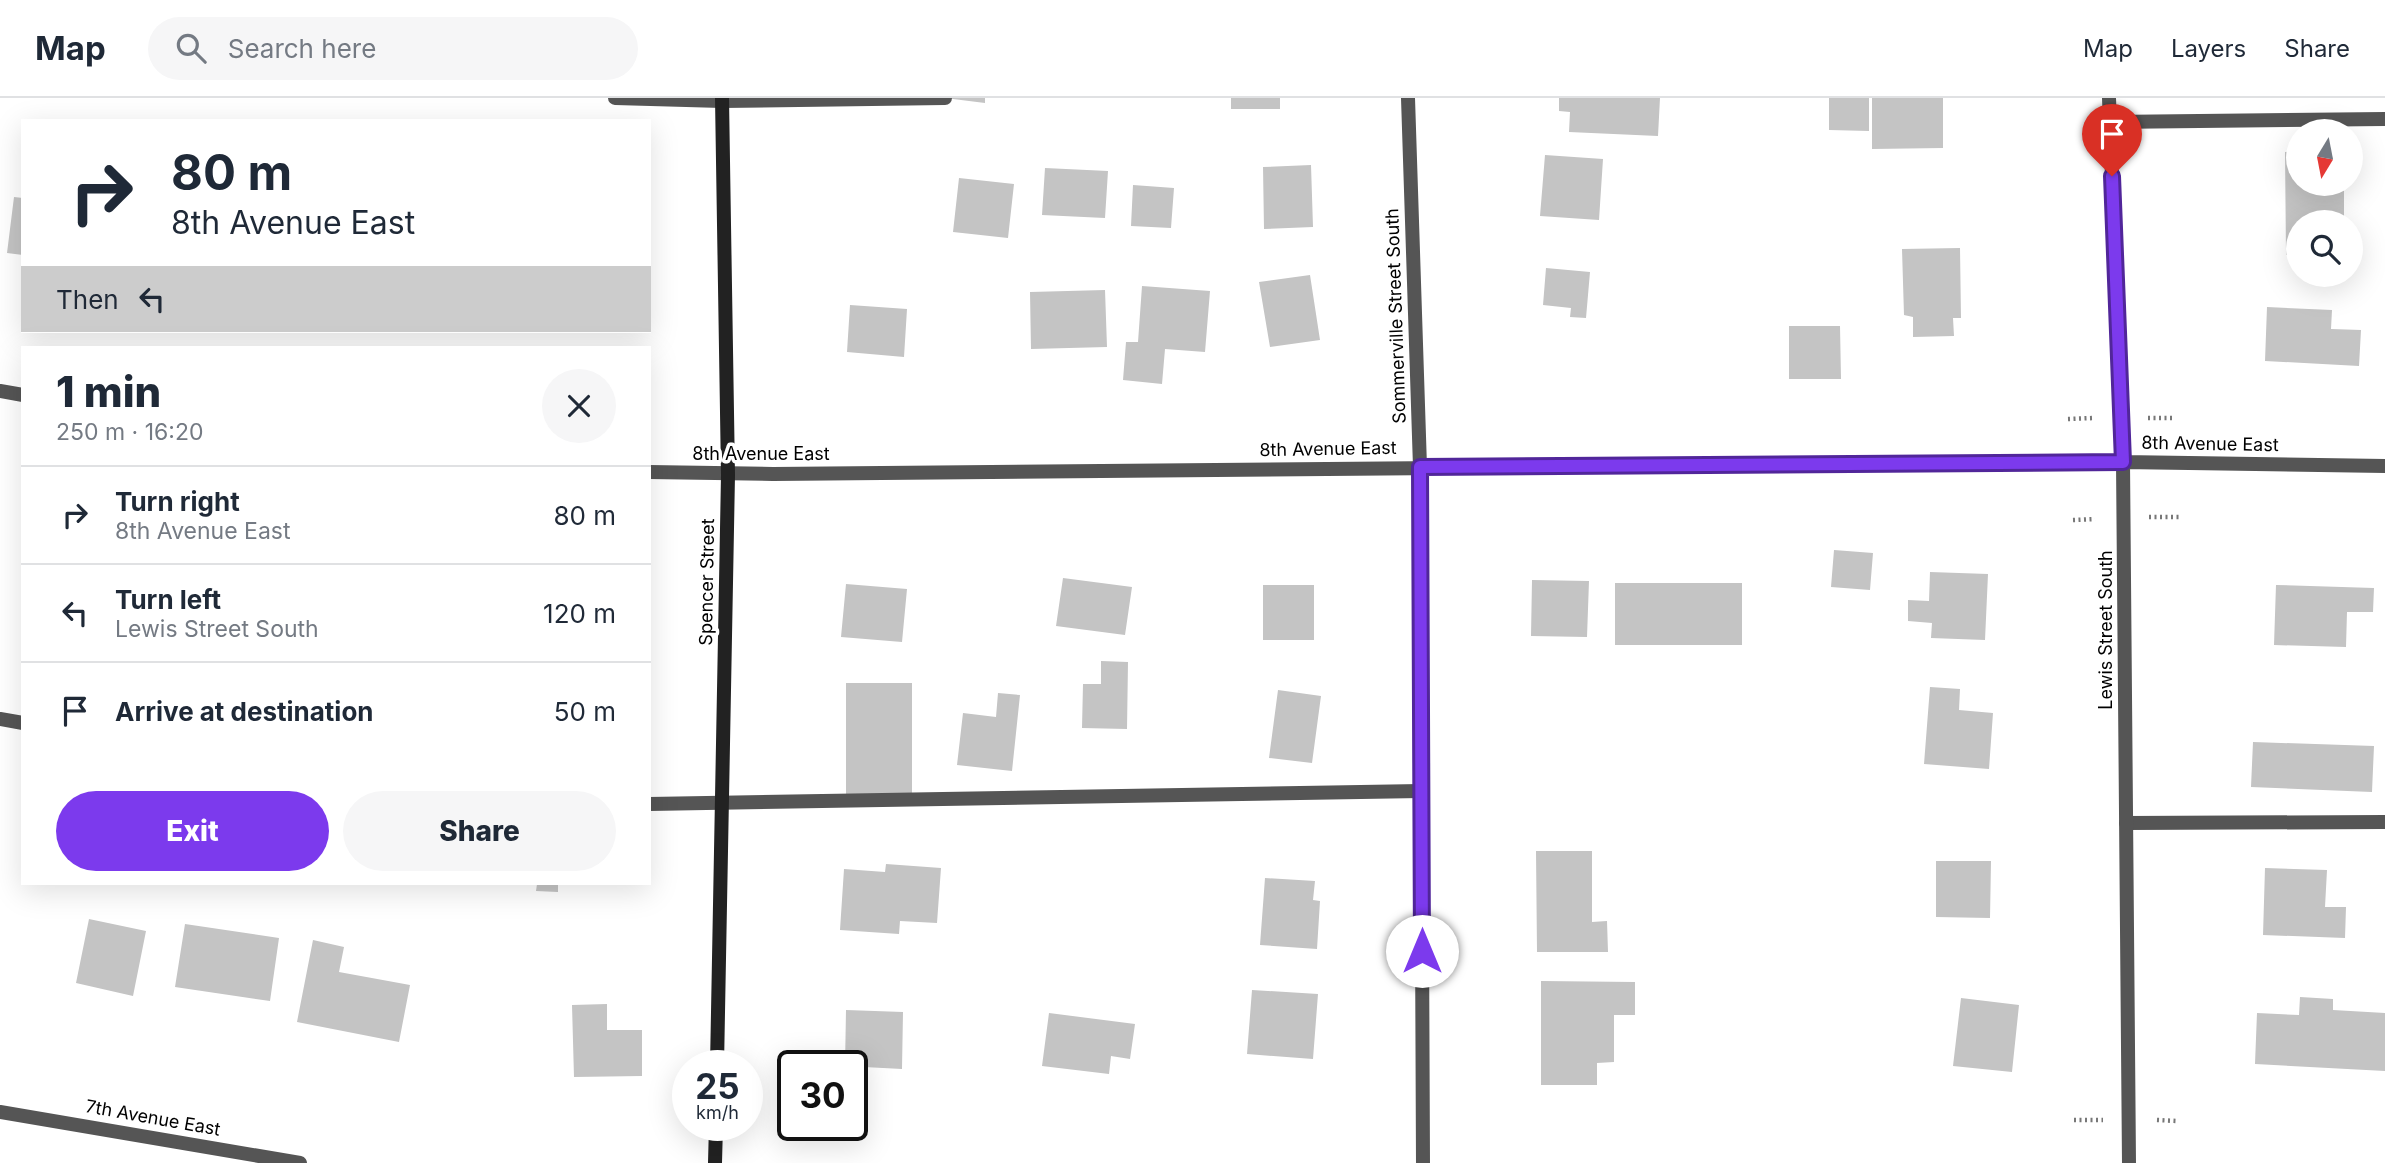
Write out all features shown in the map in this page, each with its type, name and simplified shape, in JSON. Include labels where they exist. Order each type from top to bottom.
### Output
[{"type":"street","points":[[615,98],[945,98]]},
{"type":"street","name":"Sommerville Street South","points":[[1408,98],[1420,467],[1423,1163]]},
{"type":"street","name":"Lewis Street South","points":[[2109,98],[2123,462],[2129,1163]]},
{"type":"street","name":"Spencer Street","points":[[717,1050],[728,475],[722,99]]},
{"type":"street","points":[[2110,122],[2385,119]]},
{"type":"street","points":[[0,391],[21,395]]},
{"type":"street","name":"8th Avenue East","points":[[651,472],[728,475],[2123,462],[2385,466]]},
{"type":"street","points":[[0,719],[21,723]]},
{"type":"street","points":[[651,804],[1421,791]]},
{"type":"street","points":[[2126,823],[2385,822]]},
{"type":"street","name":"7th Avenue East","points":[[0,1112],[300,1163]]},
{"type":"street","points":[[715,1163],[716,1141]]},
{"type":"building","points":[[945,98],[985,98],[985,103]]},
{"type":"building","points":[[1231,98],[1280,98],[1280,109],[1231,109]]},
{"type":"building","points":[[1559,98],[1660,98],[1658,136],[1569,132],[1570,112],[1559,111]]},
{"type":"building","points":[[1829,98],[1869,98],[1869,131],[1829,130]]},
{"type":"building","points":[[1872,98],[1943,98],[1943,148],[1872,149]]},
{"type":"building","points":[[2285,152],[2286,196],[2344,196],[2344,210],[2286,210],[2286,255]]},
{"type":"building","points":[[1545,155],[1603,159],[1599,220],[1540,216]]},
{"type":"building","points":[[1311,165],[1313,227],[1264,229],[1263,167]]},
{"type":"building","points":[[1045,168],[1108,171],[1105,218],[1042,215]]},
{"type":"building","points":[[959,178],[1014,184],[1008,238],[953,232]]},
{"type":"building","points":[[1133,185],[1174,188],[1171,228],[1131,226]]},
{"type":"building","points":[[14,197],[21,198],[21,255],[7,253]]},
{"type":"building","points":[[1960,248],[1961,318],[1953,318],[1954,336],[1913,337],[1913,317],[1904,315],[1902,249]]},
{"type":"building","points":[[1546,268],[1590,272],[1586,318],[1570,317],[1571,308],[1543,305]]},
{"type":"building","points":[[1310,275],[1320,340],[1270,347],[1259,282]]},
{"type":"building","points":[[1142,286],[1210,291],[1205,352],[1165,349],[1162,384],[1123,380],[1126,342],[1138,342]]},
{"type":"building","points":[[1105,290],[1107,347],[1031,349],[1030,292]]},
{"type":"building","points":[[850,305],[907,309],[904,357],[847,352]]},
{"type":"building","points":[[2267,307],[2332,310],[2331,329],[2361,330],[2359,366],[2265,361]]},
{"type":"building","points":[[1789,326],[1840,326],[1841,379],[1789,379]]},
{"type":"building","points":[[1834,550],[1873,553],[1870,590],[1831,587]]},
{"type":"building","points":[[1930,572],[1988,574],[1985,640],[1931,638],[1932,623],[1908,621],[1908,600],[1929,601]]},
{"type":"building","points":[[1063,578],[1132,587],[1125,635],[1056,626]]},
{"type":"building","points":[[1532,580],[1589,581],[1587,637],[1531,636]]},
{"type":"building","points":[[1615,583],[1742,583],[1742,645],[1615,645]]},
{"type":"building","points":[[846,584],[907,589],[902,642],[841,637]]},
{"type":"building","points":[[1263,585],[1314,585],[1314,640],[1263,640]]},
{"type":"building","points":[[2276,585],[2374,588],[2373,612],[2347,612],[2346,647],[2274,645]]},
{"type":"building","points":[[1101,661],[1128,662],[1127,729],[1082,728],[1083,684],[1101,684]]},
{"type":"building","points":[[846,683],[912,683],[912,802],[846,801]]},
{"type":"building","points":[[1930,687],[1960,689],[1959,710],[1993,713],[1989,769],[1924,764]]},
{"type":"building","points":[[1278,690],[1321,696],[1312,763],[1269,758]]},
{"type":"building","points":[[998,693],[1020,695],[1012,771],[957,765],[963,713],[996,717]]},
{"type":"building","points":[[2253,742],[2374,746],[2372,792],[2251,787]]},
{"type":"building","points":[[1536,851],[1592,851],[1592,922],[1607,921],[1608,952],[1537,952]]},
{"type":"building","points":[[1936,861],[1991,861],[1990,918],[1936,917]]},
{"type":"building","points":[[886,864],[941,868],[937,923],[900,921],[899,934],[840,930],[844,869],[885,872]]},
{"type":"building","points":[[2265,868],[2327,870],[2325,907],[2346,907],[2345,938],[2263,935]]},
{"type":"building","points":[[1265,878],[1315,881],[1313,900],[1320,901],[1317,949],[1260,945]]},
{"type":"building","points":[[537,885],[558,885],[558,892],[536,891]]},
{"type":"building","points":[[89,919],[146,931],[133,996],[76,983]]},
{"type":"building","points":[[185,924],[279,938],[270,1001],[175,987]]},
{"type":"building","points":[[313,940],[344,947],[339,972],[410,985],[399,1042],[297,1022]]},
{"type":"building","points":[[1541,981],[1635,982],[1635,1015],[1614,1015],[1614,1062],[1597,1063],[1597,1085],[1541,1085]]},
{"type":"building","points":[[1252,990],[1318,994],[1313,1059],[1247,1054]]},
{"type":"building","points":[[2300,997],[2333,999],[2333,1010],[2385,1013],[2385,1071],[2255,1064],[2257,1013],[2299,1015]]},
{"type":"building","points":[[1961,998],[2019,1005],[2012,1072],[1953,1066]]},
{"type":"building","points":[[607,1004],[607,1030],[642,1030],[642,1076],[574,1077],[572,1005]]},
{"type":"building","points":[[846,1010],[903,1012],[902,1069],[868,1067],[868,1050],[845,1050]]},
{"type":"building","points":[[1049,1013],[1135,1024],[1130,1059],[1111,1056],[1109,1074],[1042,1066]]},
{"type":"route","points":[[1422,951],[1420,467],[2123,462],[2112,176]]}]
